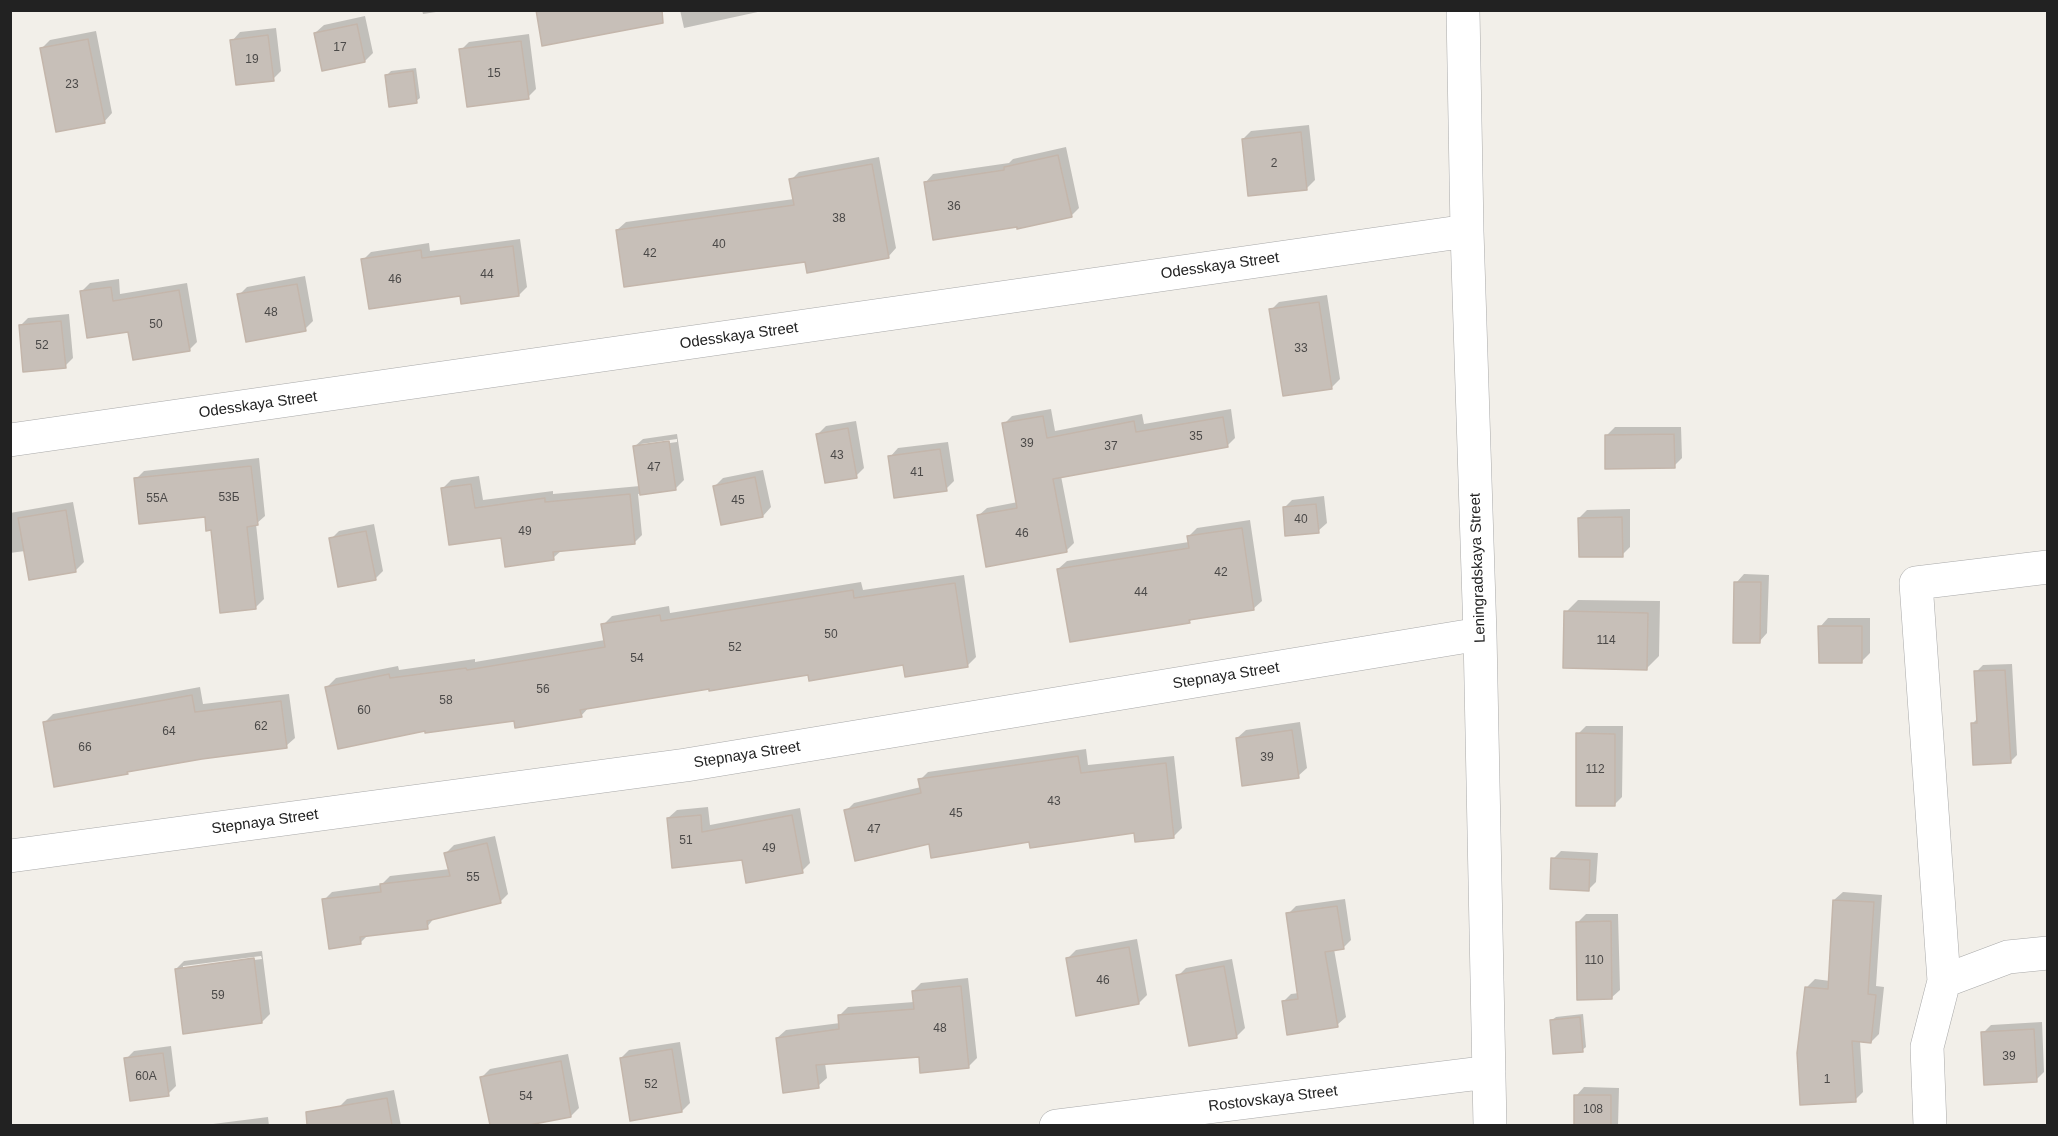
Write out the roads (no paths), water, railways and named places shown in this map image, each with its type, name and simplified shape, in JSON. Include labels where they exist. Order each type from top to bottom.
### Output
[{"type":"street","name":"Leningradskaya Street","points":[[1463,10],[1467,231],[1480,634],[1490,1125]]},
{"type":"street","name":"Odesskaya Street","points":[[10,440],[1467,231]]},
{"type":"street","points":[[1930,1125],[1927,1047],[1944,981],[1916,583],[2048,567]]},
{"type":"street","name":"Stepnaya Street","points":[[10,856],[686,765],[1480,634]]},
{"type":"street","points":[[1944,981],[2008,957],[2048,953]]},
{"type":"street","name":"Rostovskaya Street","points":[[1056,1125],[1489,1072]]}]
